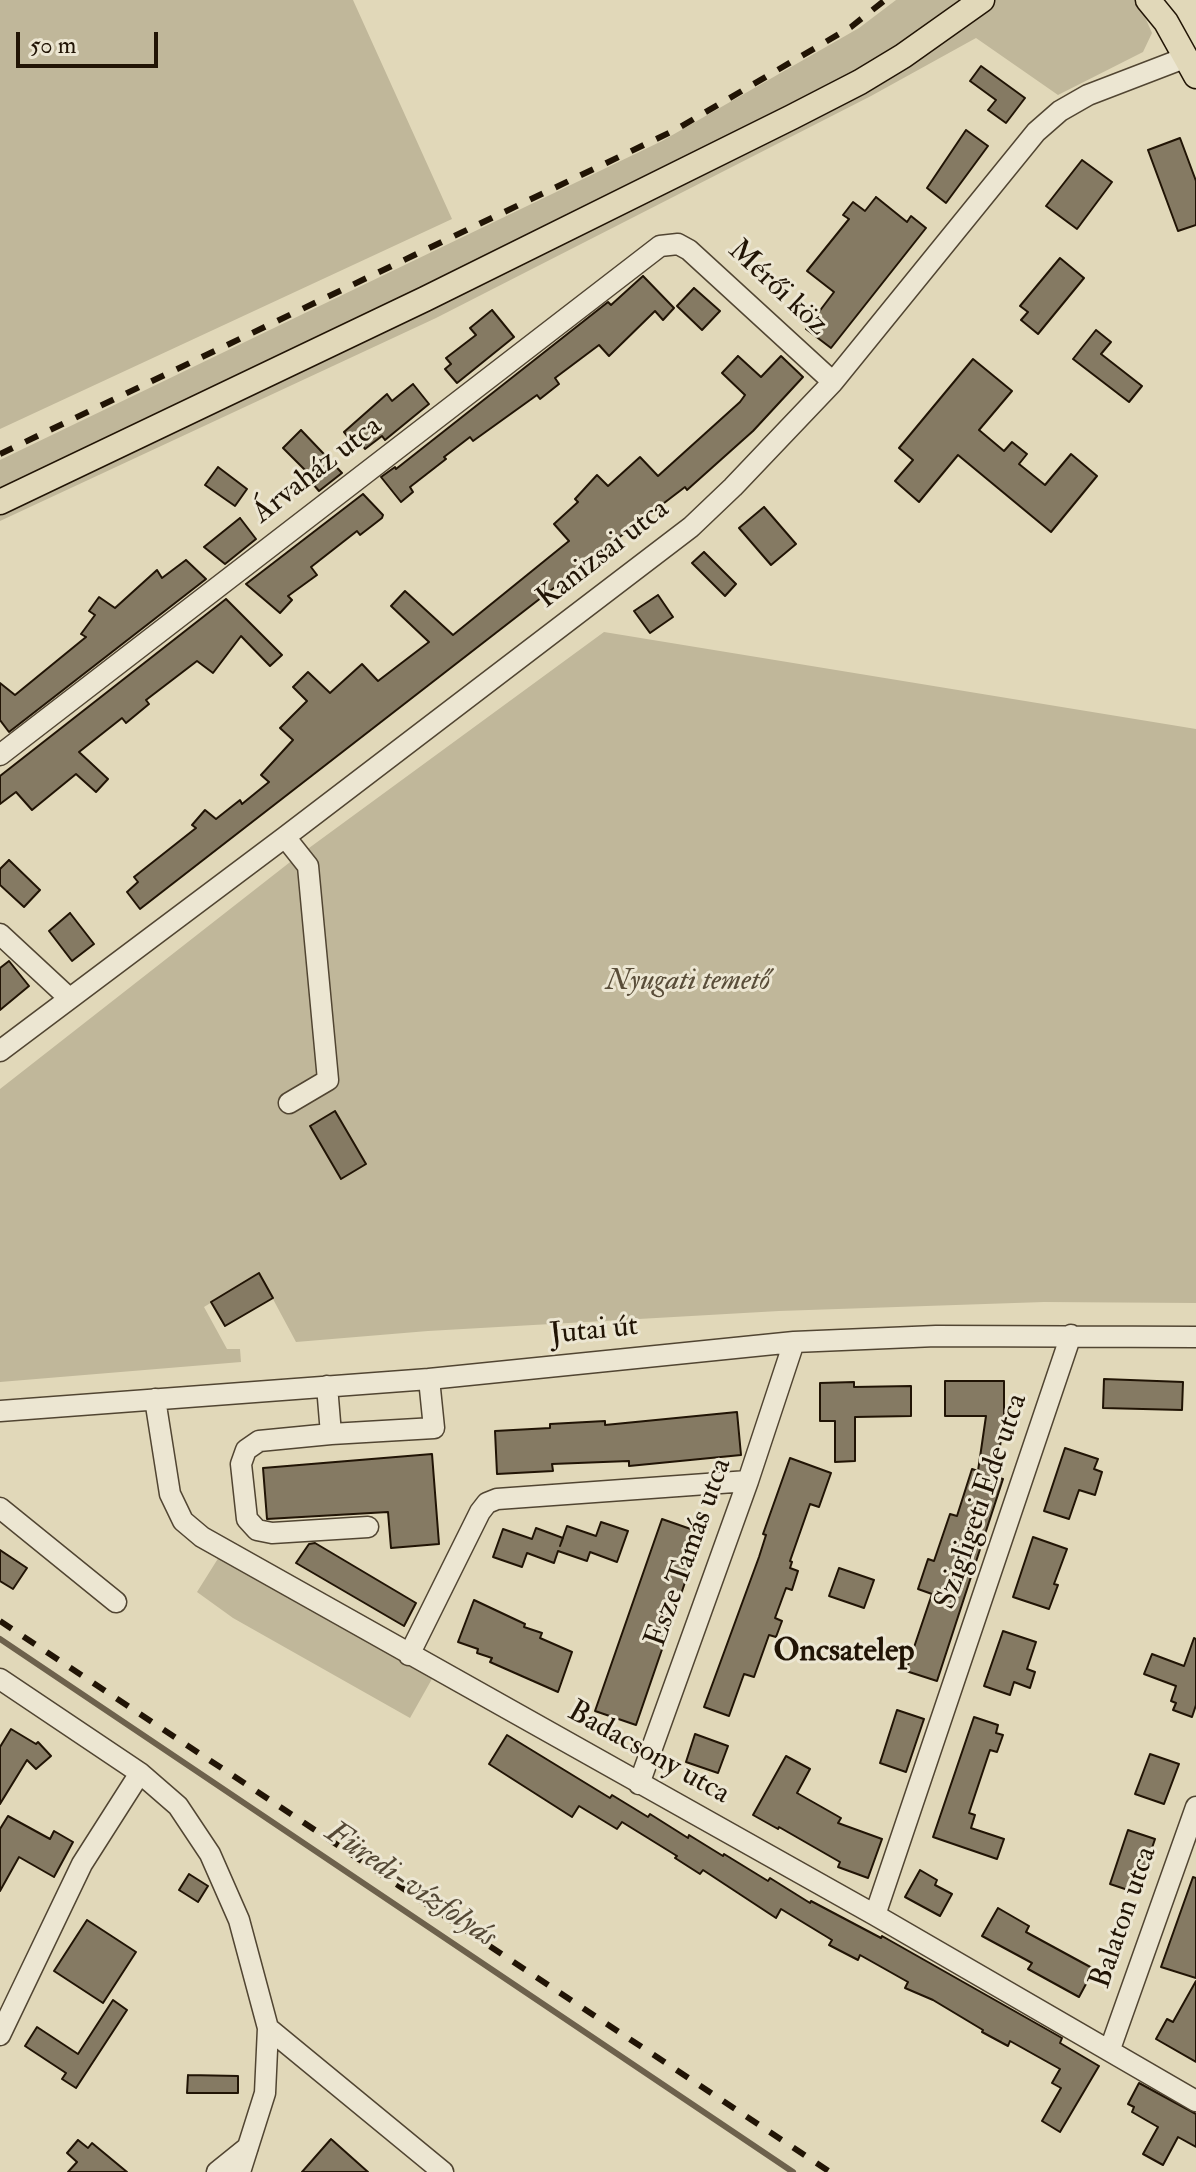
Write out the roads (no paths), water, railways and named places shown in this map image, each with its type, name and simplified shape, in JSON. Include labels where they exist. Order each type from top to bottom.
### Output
[{"type":"main road","points":[[0,502],[425,299],[792,117],[903,56],[982,0]]},
{"type":"main road","points":[[1133,0],[1166,22]]},
{"type":"main road","points":[[1148,0],[1166,22]]},
{"type":"main road","points":[[1155,0],[1192,66]]},
{"type":"street","name":"Kanizsai utca","points":[[0,1051],[691,527],[833,382],[1036,132],[1060,111],[1088,95],[1192,66]]},
{"type":"street","name":"Mérői köz","points":[[678,244],[698,258],[833,382]]},
{"type":"street","name":"Árvaház utca","points":[[0,755],[645,255],[660,246],[678,244]]},
{"type":"street","points":[[285,837],[308,866],[328,1080],[289,1103]]},
{"type":"street","points":[[0,934],[69,998]]},
{"type":"street","name":"Szigligeti Ede utca","points":[[875,1915],[1071,1335]]},
{"type":"street","name":"Jutai út","points":[[0,1411],[429,1379],[794,1342],[936,1336],[1196,1337]]},
{"type":"street","name":"Esze Tamás utca","points":[[639,1784],[748,1481],[794,1342]]},
{"type":"street","points":[[368,1527],[272,1533],[257,1530],[247,1519],[241,1464],[246,1450],[259,1441],[434,1428],[429,1379]]},
{"type":"street","points":[[327,1386],[331,1434]]},
{"type":"street","name":"Badacsony utca","points":[[155,1399],[170,1494],[183,1521],[202,1537],[875,1915],[1196,2101]]},
{"type":"street","points":[[409,1655],[487,1503],[497,1499],[748,1481]]},
{"type":"street","points":[[0,1508],[116,1602]]},
{"type":"street","points":[[0,1679],[140,1773],[178,1806],[210,1854],[239,1920],[268,2028],[265,2093],[240,2172]]},
{"type":"street","points":[[5,2027],[82,1864],[140,1773]]},
{"type":"street","name":"Balaton utca","points":[[1110,2049],[1196,1807]]},
{"type":"street","points":[[268,2028],[443,2172]]},
{"type":"street","points":[[217,2172],[248,2147]]},
{"type":"waterway","name":"Füredi-vízfolyás","points":[[0,1639],[793,2172]]},
{"type":"railway","points":[[0,454],[675,130],[851,27],[885,0]]},
{"type":"railway","points":[[0,1621],[830,2172]]},
{"type":"district","name":"Oncsatelep","points":[[844,1653]]},
{"type":"park label","name":"Nyugati temető","points":[[688,983]]}]
